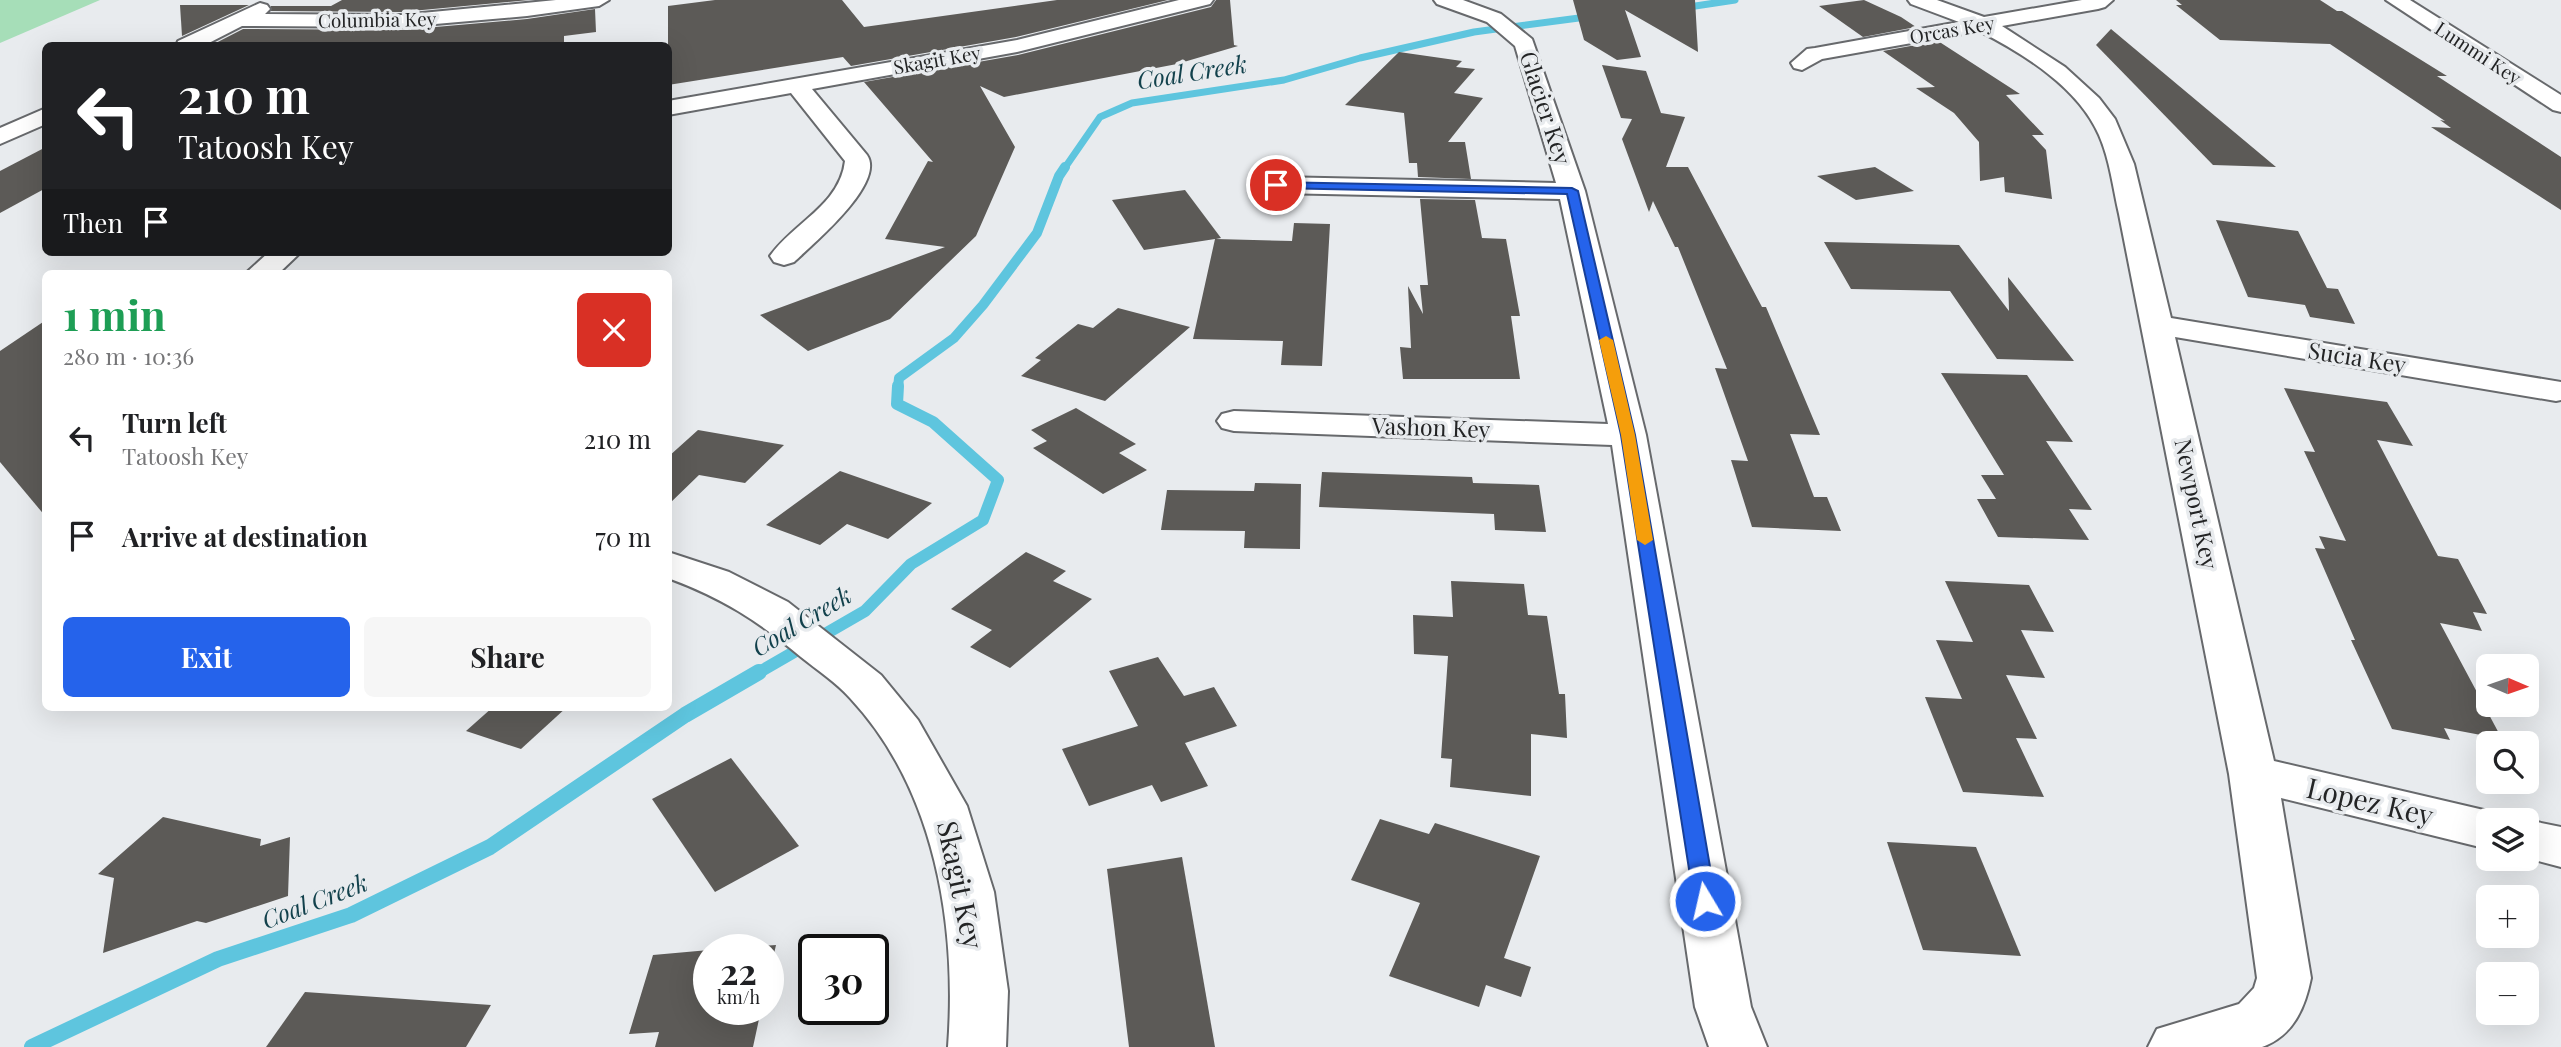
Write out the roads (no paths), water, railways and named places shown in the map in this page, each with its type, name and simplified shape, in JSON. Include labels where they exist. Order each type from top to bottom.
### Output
[{"type":"street","points":[[194,42],[277,0]]},
{"type":"street","name":"Columbia Key","points":[[238,20],[401,21],[599,0]]},
{"type":"street","name":"Skagit Key","points":[[672,107],[1017,46],[1203,0]]},
{"type":"street","name":"Glacier Key","points":[[1444,0],[1471,8],[1505,26],[1525,43],[1572,191],[1628,435],[1723,1007],[1738,1047]]},
{"type":"street","name":"Newport Key","points":[[1918,0],[1984,25],[2044,63],[2071,84],[2103,118],[2112,135],[2158,325],[2253,774],[2284,978],[2279,1000],[2257,1024],[2176,1047]]},
{"type":"street","name":"Orcas Key","points":[[1802,63],[1815,54],[1984,25],[2103,0]]},
{"type":"street","name":"Lummi Key","points":[[2396,0],[2561,105]]},
{"type":"street","points":[[784,256],[841,200],[851,188],[859,169],[858,160],[796,85]]},
{"type":"street","points":[[0,137],[42,117]]},
{"type":"street","points":[[1276,185],[1572,191]]},
{"type":"street","points":[[265,270],[282,256]]},
{"type":"street","name":"Sucia Key","points":[[2158,325],[2556,390]]},
{"type":"street","name":"Vashon Key","points":[[1234,421],[1628,435]]},
{"type":"street","name":"Skagit Key","points":[[672,566],[715,582],[773,612],[865,686],[902,732],[943,806],[968,892],[981,991],[977,1047]]},
{"type":"street","name":"Lopez Key","points":[[2253,774],[2476,827]]},
{"type":"street","points":[[2539,842],[2561,847]]},
{"type":"waterway","name":"Coal Creek","points":[[1682,8],[1735,0]]},
{"type":"waterway","name":"Coal Creek","points":[[1064,169],[1100,117],[1132,103],[1284,80],[1360,58],[1474,32],[1594,16]]},
{"type":"waterway","name":"Coal Creek","points":[[898,388],[899,378],[954,338],[983,305],[1037,233],[1065,167]]},
{"type":"waterway","name":"Coal Creek","points":[[756,674],[865,611],[911,564],[983,520],[998,480],[933,422],[897,404],[898,386]]},
{"type":"waterway","name":"Coal Creek","points":[[32,1047],[218,959],[351,915],[490,847],[685,715],[759,672]]}]
